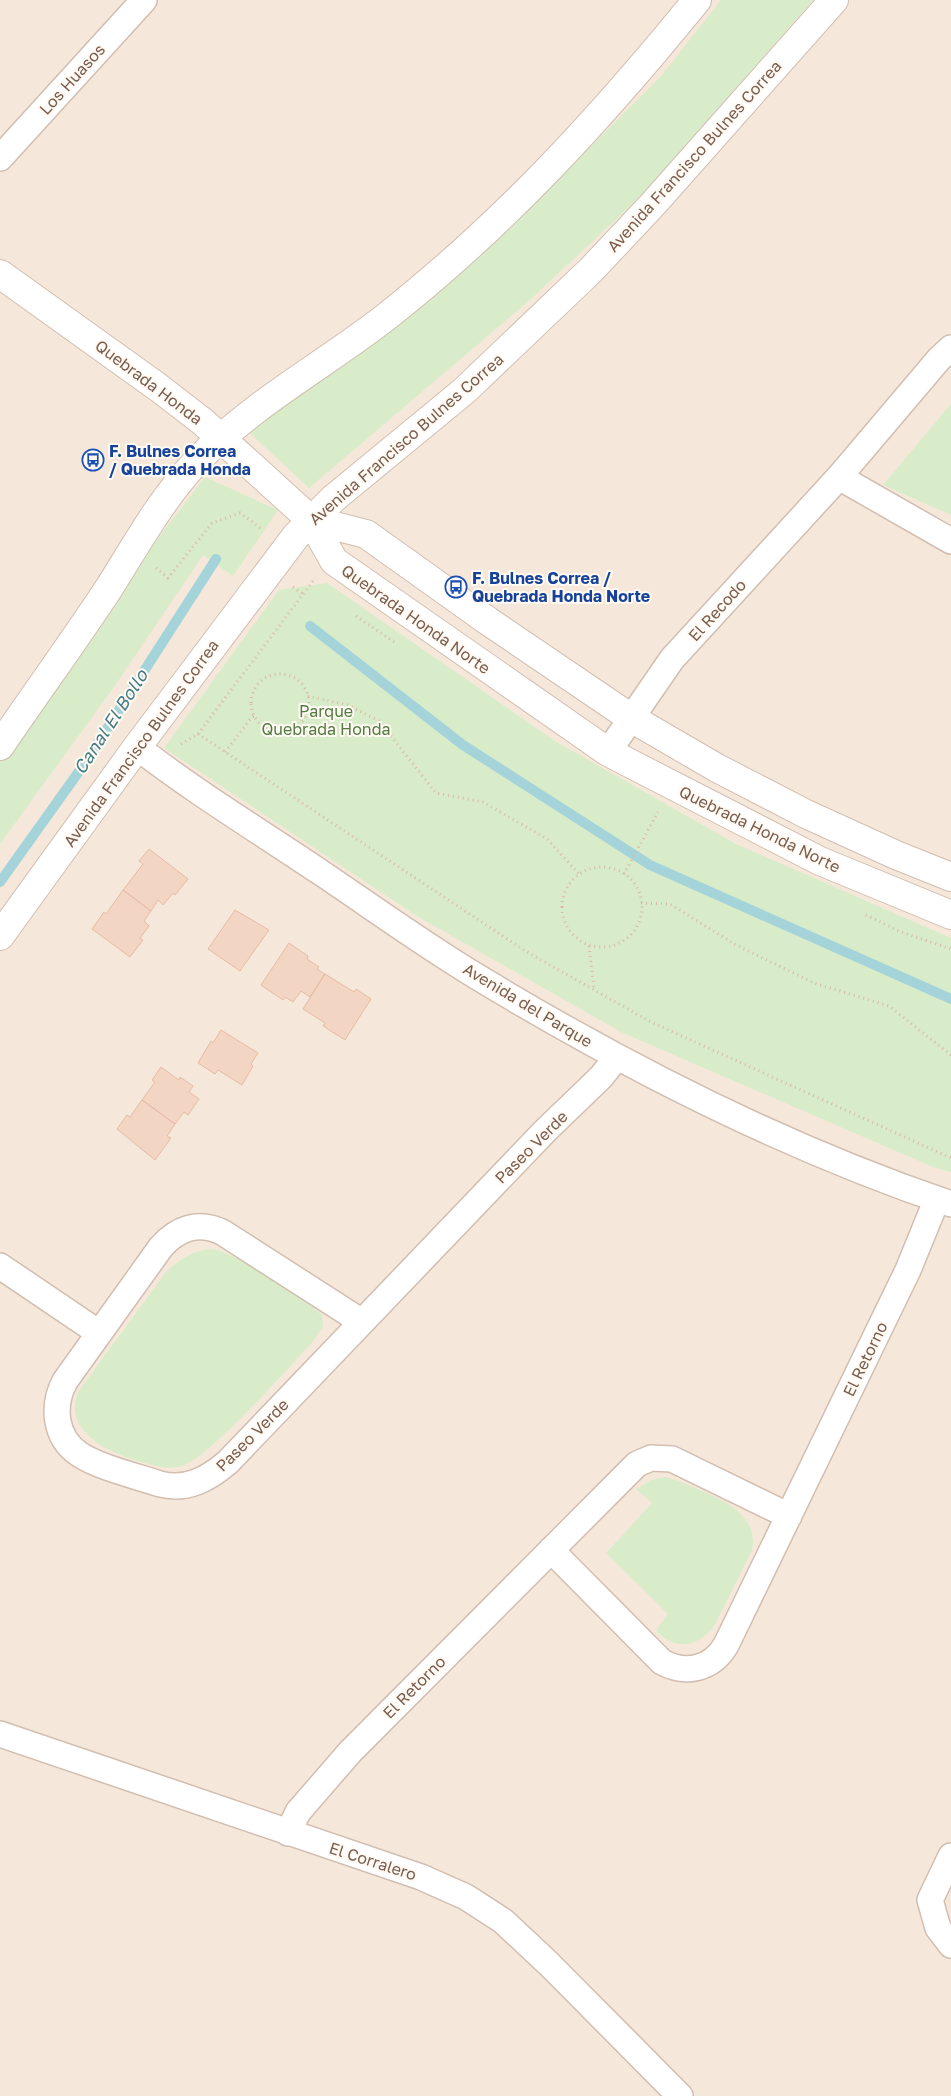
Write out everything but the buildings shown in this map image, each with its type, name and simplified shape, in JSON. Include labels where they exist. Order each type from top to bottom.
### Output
[{"type":"street","name":"Los Huasos","points":[[0,158],[144,0]]},
{"type":"street","points":[[0,746],[134,550],[172,490],[195,463],[220,438],[261,406],[325,362],[446,268],[553,167],[600,116],[697,0]]},
{"type":"street","name":"Avenida Francisco Bulnes Correa","points":[[0,936],[144,753],[269,571],[296,536],[359,476],[399,446],[464,391],[591,270],[654,203],[834,0]]},
{"type":"street","name":"Quebrada Honda","points":[[0,274],[159,388],[203,422],[312,520]]},
{"type":"street","name":"El Recodo","points":[[608,752],[672,659],[839,477],[939,359],[951,348]]},
{"type":"street","points":[[839,477],[951,541]]},
{"type":"street","name":"Quebrada Honda Norte","points":[[312,520],[334,561],[608,752],[820,861],[951,915]]},
{"type":"street","name":"Quebrada Honda Norte","points":[[312,520],[366,534],[496,627],[631,718],[718,768],[806,814],[896,855],[951,877]]},
{"type":"street","name":"Avenida del Parque","points":[[144,753],[474,975],[617,1058],[752,1124],[844,1164],[944,1202]]},
{"type":"street","name":"Paseo Verde","points":[[362,1322],[222,1232],[199,1226],[183,1230],[168,1238],[59,1392],[56,1408],[63,1436],[73,1449],[86,1458],[160,1484],[179,1486],[204,1480],[221,1468],[362,1322],[545,1131],[601,1077],[617,1058]]},
{"type":"street","name":"El Retorno","points":[[551,1550],[662,1662],[678,1668],[694,1669],[713,1661],[722,1651],[908,1270],[944,1202]]},
{"type":"street","points":[[0,1266],[99,1333]]},
{"type":"street","name":"El Retorno","points":[[288,1833],[298,1812],[350,1752],[630,1469],[650,1458],[665,1458],[680,1462],[789,1516]]},
{"type":"street","name":"El Corralero","points":[[0,1734],[421,1877],[466,1897],[496,1916],[549,1964],[680,2096]]},
{"type":"street","points":[[951,1856],[930,1900],[938,1928],[951,1945]]},
{"type":"path","points":[[134,550],[168,578],[212,523],[240,513],[271,535]]},
{"type":"path","points":[[144,753],[198,734],[313,581],[334,561]]},
{"type":"path","points":[[269,571],[303,594]]},
{"type":"path","points":[[280,674],[298,680],[305,687],[308,696],[309,706],[302,722],[286,731],[277,732],[268,729],[255,716],[252,707],[252,697],[262,680],[280,674]]},
{"type":"path","points":[[308,696],[348,705],[379,721],[436,793],[483,802],[547,839],[579,874]]},
{"type":"path","points":[[225,752],[252,717],[255,716]]},
{"type":"path","points":[[198,734],[527,952],[594,990],[651,1022],[951,1158]]},
{"type":"path","points":[[624,874],[658,812]]},
{"type":"path","points":[[593,868],[607,868],[624,874],[634,884],[641,903],[640,918],[628,937],[613,946],[599,948],[589,946],[577,939],[566,926],[562,913],[564,893],[569,884],[579,874],[593,868]]},
{"type":"path","points":[[641,903],[670,904],[736,945],[814,983],[889,1006],[951,1054]]},
{"type":"path","points":[[589,946],[594,990]]},
{"type":"shaded area","points":[[0,0],[951,0],[951,2096],[0,2096]]},
{"type":"green space","points":[[721,0],[813,0],[644,193],[531,299],[309,488],[249,432],[372,338],[516,222],[661,76]]},
{"type":"green space","points":[[951,404],[951,515],[883,485]]},
{"type":"green space","points":[[205,477],[278,510],[233,576],[203,555],[114,687],[0,844],[0,756],[130,575]]},
{"type":"green space","name":"Parque Quebrada Honda","points":[[327,583],[555,741],[736,844],[951,938],[951,1172],[933,1167],[621,1032],[415,915],[164,748],[279,590]]},
{"type":"green space","points":[[211,1249],[221,1251],[247,1264],[311,1306],[322,1315],[323,1327],[310,1345],[246,1413],[208,1449],[192,1461],[179,1467],[170,1468],[148,1464],[103,1447],[84,1431],[77,1420],[75,1407],[78,1392],[166,1272],[187,1256]]},
{"type":"green space","points":[[665,1477],[712,1495],[731,1506],[746,1520],[751,1528],[753,1538],[752,1550],[714,1626],[701,1639],[686,1644],[670,1641],[656,1630],[668,1614],[606,1553],[652,1503],[636,1489],[651,1480]]},
{"type":"waterway","name":"Canal El Bollo","points":[[0,882],[85,763],[216,559]]},
{"type":"waterway","points":[[310,626],[463,745],[650,865],[951,999]]},
{"type":"place","name":"F. Bulnes Correa / Quebrada Honda","points":[[93,460]]},
{"type":"place","name":"F. Bulnes Correa / Quebrada Honda Norte","points":[[456,587]]}]
